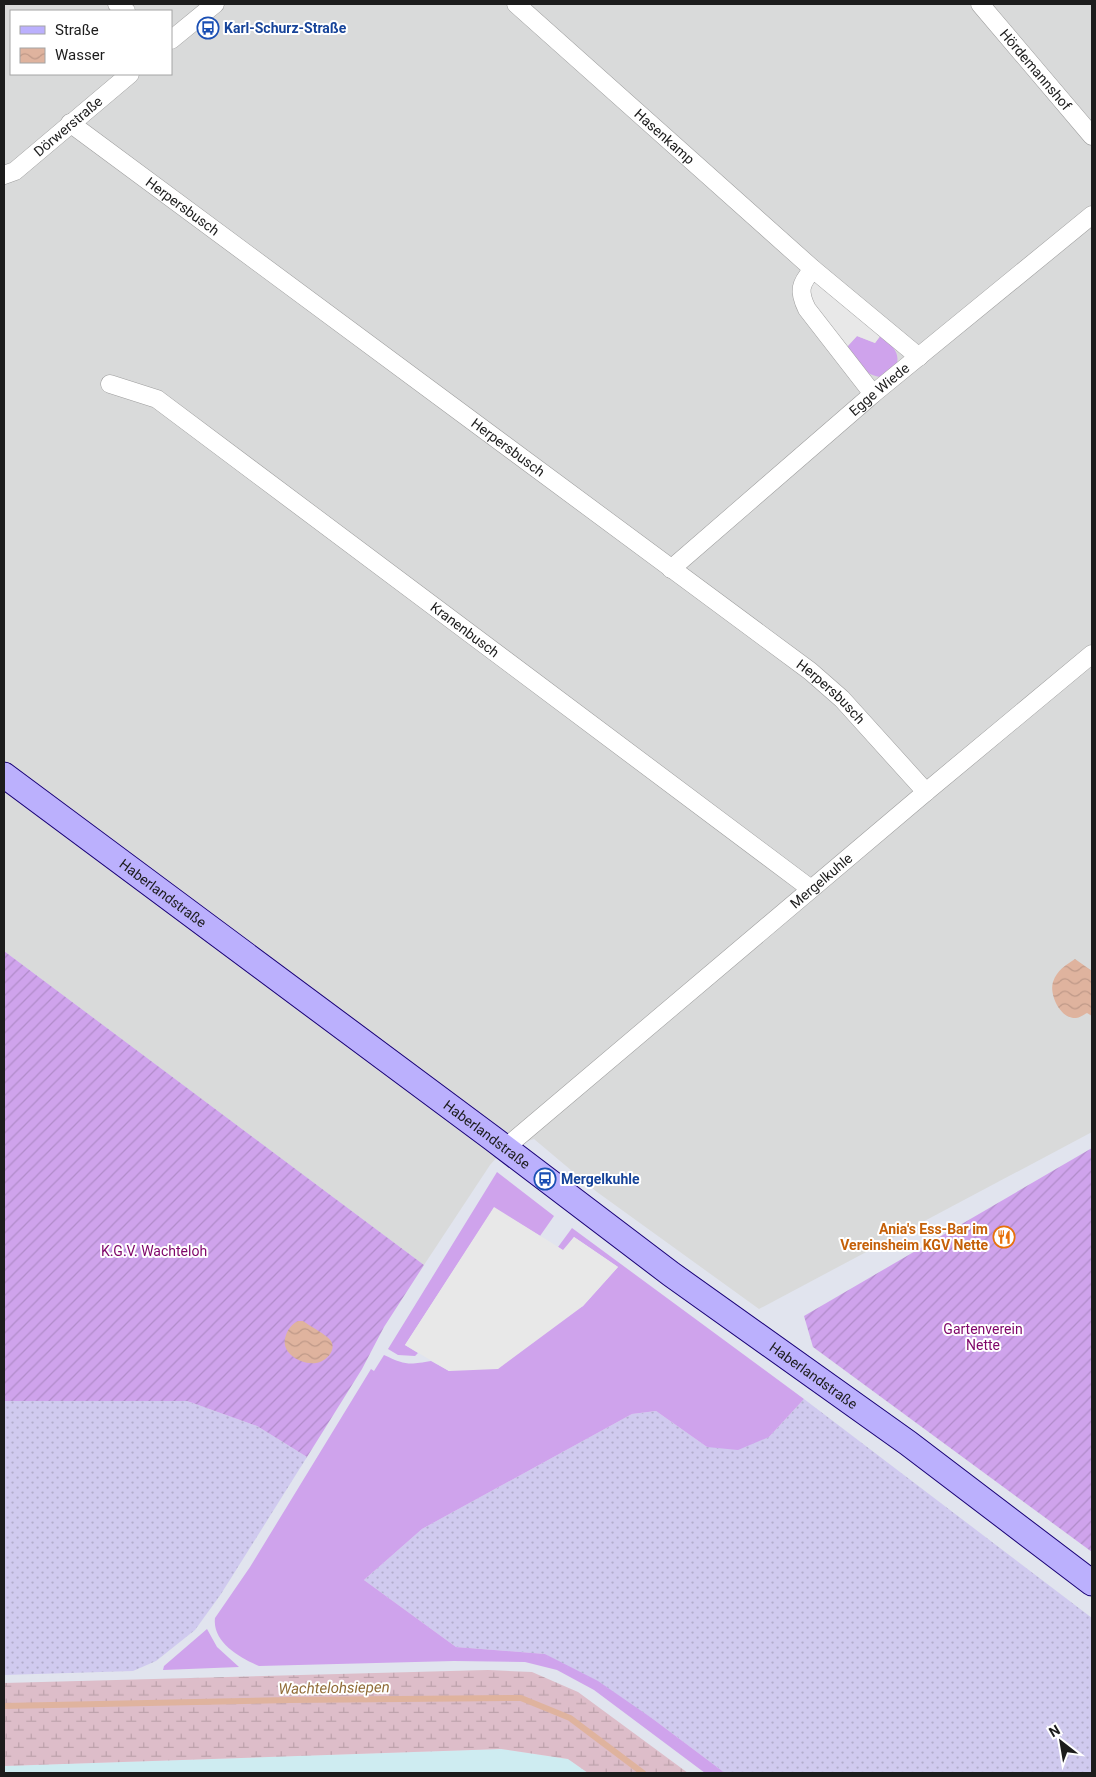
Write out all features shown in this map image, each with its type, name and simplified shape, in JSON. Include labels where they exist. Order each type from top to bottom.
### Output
[{"type":"street","points":[[172,39],[215,4]]},
{"type":"street","name":"Hasenkamp","points":[[516,4],[813,269],[919,357]]},
{"type":"street","name":"Hördemannshof","points":[[980,4],[1092,136]]},
{"type":"street","name":"Dörwerstraße","points":[[4,176],[15,171],[129,75]]},
{"type":"street","name":"Herpersbusch","points":[[70,123],[810,671],[842,699],[926,792]]},
{"type":"street","name":"Egge Wiede","points":[[671,569],[873,394],[1092,215]]},
{"type":"street","points":[[813,269],[804,280],[800,296],[807,309],[873,394]]},
{"type":"street","name":"Kranenbusch","points":[[110,384],[157,398],[812,889]]},
{"type":"street","name":"Mergelkuhle","points":[[505,1148],[1092,654]]},
{"type":"street","name":"Haberlandstraße","points":[[4,775],[671,1274],[908,1443],[1092,1583]]},
{"type":"shaded area","points":[[4,4],[1092,4],[1092,1132],[759,1309],[597,1192],[534,1139],[505,1148],[490,1165],[424,1265],[4,951]]},
{"type":"shaded area","points":[[811,284],[822,285],[881,335],[875,343],[857,336],[846,348],[807,302]]},
{"type":"shaded area","points":[[494,1207],[563,1250],[574,1237],[618,1267],[583,1306],[498,1369],[449,1371],[405,1345]]},
{"type":"shaded area","points":[[804,1399],[1092,1618],[1092,1773],[725,1773],[653,1719],[545,1654],[456,1647],[364,1580],[422,1529],[632,1414],[656,1411],[707,1447],[769,1437]]},
{"type":"shaded area","points":[[4,1401],[187,1401],[257,1426],[307,1457],[221,1594],[195,1630],[156,1661],[133,1671],[4,1675]]},
{"type":"shaded area","points":[[501,1749],[568,1759],[588,1773],[4,1773],[4,1766]]},
{"type":"green space","points":[[881,335],[894,348],[898,360],[897,365],[882,377],[865,371],[846,348],[857,336],[875,343]]},
{"type":"green space","name":"K.G.V. Wachteloh","points":[[4,951],[424,1265],[384,1327],[362,1369],[307,1457],[257,1426],[187,1401],[4,1401]]},
{"type":"green space","name":"Gartenverein Nette","points":[[1092,1148],[1092,1552],[813,1347],[804,1316]]},
{"type":"green space","points":[[497,1172],[554,1216],[540,1236],[494,1208],[405,1345],[418,1353],[415,1356],[398,1355],[388,1349]]},
{"type":"green space","points":[[572,1228],[804,1399],[769,1437],[738,1450],[707,1447],[656,1411],[632,1414],[422,1529],[364,1580],[456,1647],[545,1654],[598,1681],[725,1773],[705,1773],[594,1690],[557,1670],[525,1662],[454,1661],[259,1666],[236,1654],[229,1648],[223,1642],[215,1627],[215,1618],[250,1567],[371,1369],[374,1371],[384,1355],[407,1363],[431,1361],[449,1371],[583,1306],[618,1267],[574,1237],[564,1251],[558,1247]]},
{"type":"green space","points":[[207,1629],[217,1647],[239,1667],[163,1670],[164,1666]]},
{"type":"green space","points":[[488,1670],[532,1672],[578,1692],[688,1773],[588,1773],[568,1759],[501,1749],[4,1766],[4,1683]]},
{"type":"water","points":[[1075,959],[1092,971],[1092,1016],[1087,1013],[1077,1018],[1070,1017],[1061,1010],[1054,999],[1052,987],[1057,974]]},
{"type":"water","points":[[298,1321],[303,1321],[331,1341],[331,1352],[323,1361],[316,1363],[304,1362],[288,1352],[285,1347],[286,1335],[291,1326]]},
{"type":"waterway","name":"Wachtelohsiepen","points":[[4,1706],[289,1700],[521,1698],[570,1718],[643,1773]]},
{"type":"place","name":"Karl-Schurz-Straße","points":[[208,28]]},
{"type":"place","name":"Mergelkuhle","points":[[545,1179]]},
{"type":"place","name":"Ania's Ess-Bar im Vereinsheim KGV Nette","points":[[1004,1237]]}]
